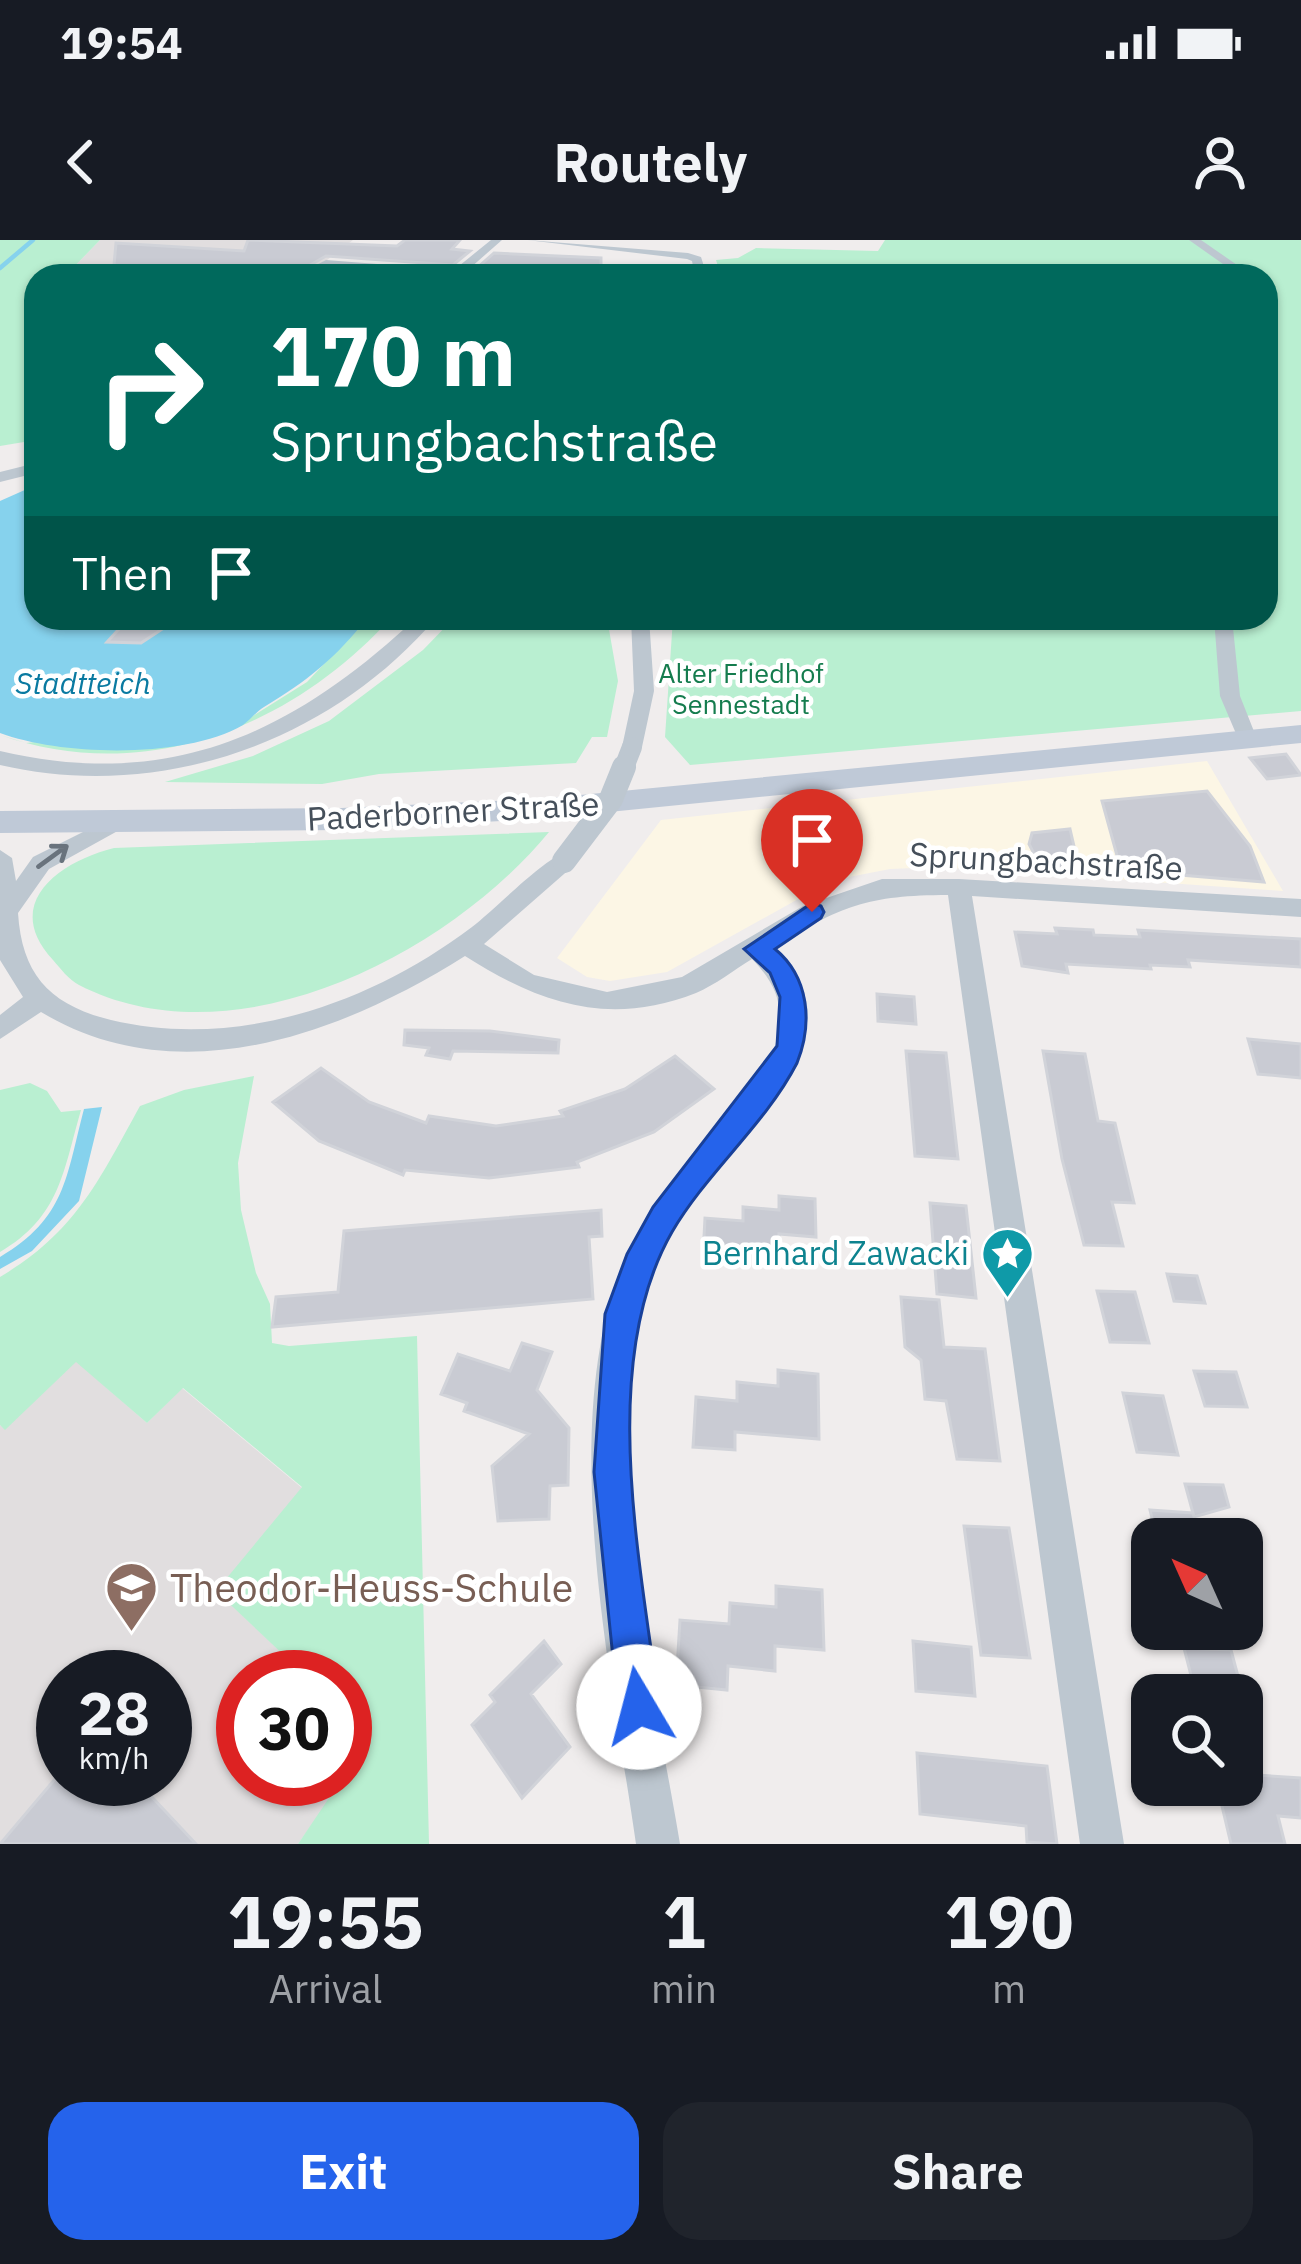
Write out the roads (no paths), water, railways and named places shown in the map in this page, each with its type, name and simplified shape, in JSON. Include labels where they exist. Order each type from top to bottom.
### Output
[{"type":"main road","name":"Paderborner Straße","points":[[0,822],[341,819],[539,809],[1301,734]]},
{"type":"main road","name":"Paderborner Straße","points":[[0,797],[352,802],[905,771]]},
{"type":"street","points":[[468,264],[497,240]]},
{"type":"street","points":[[532,240],[624,252],[687,254],[693,264]]},
{"type":"street","points":[[1194,240],[1229,264]]},
{"type":"street","points":[[0,758],[53,769],[113,769],[175,762],[228,748],[294,723],[413,630]]},
{"type":"street","points":[[0,858],[8,950],[21,977],[41,998],[69,1016],[108,1031],[171,1040],[220,1040],[295,1024],[364,1001],[468,946],[523,902],[564,861],[611,799],[632,747],[644,692],[641,630]]},
{"type":"street","points":[[1224,630],[1231,703],[1237,726],[1247,739]]},
{"type":"street","points":[[8,909],[41,863],[77,839],[115,823]]},
{"type":"street","points":[[958,886],[1102,1844]]},
{"type":"street","name":"Sprungbachstraße","points":[[468,946],[527,983],[607,1002],[668,993],[757,949],[812,912],[865,891],[958,886],[1301,908]]},
{"type":"street","points":[[658,1844],[616,1540],[612,1472],[615,1359],[621,1314],[638,1264],[664,1217],[772,1082],[790,1046],[793,997],[788,979],[757,949]]},
{"type":"street","points":[[0,1029],[41,998]]},
{"type":"water","name":"Stadtteich","points":[[24,490],[24,630],[357,630],[307,678],[243,725],[218,736],[157,749],[89,750],[0,733],[0,501]]},
{"type":"water","points":[[102,1107],[79,1201],[32,1251],[0,1269],[0,1257],[38,1227],[60,1194],[84,1109]]},
{"type":"waterway","points":[[0,268],[33,240]]},
{"type":"place","name":"Bernhard Zawacki","points":[[1008,1299]]},
{"type":"place","name":"Theodor-Heuss-Schule","points":[[131,1634]]},
{"type":"park label","name":"Alter Friedhof Sennestadt","points":[[741,690]]}]
